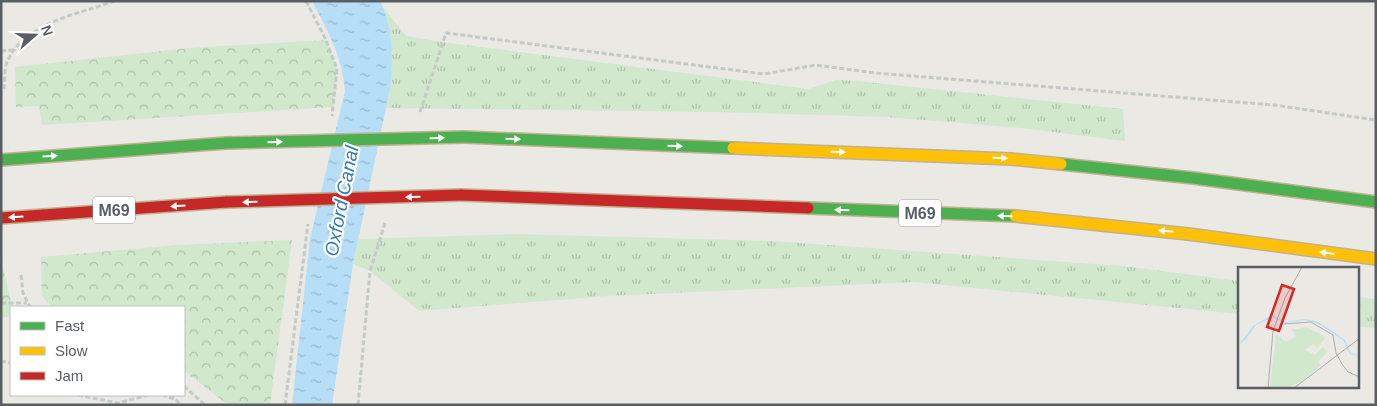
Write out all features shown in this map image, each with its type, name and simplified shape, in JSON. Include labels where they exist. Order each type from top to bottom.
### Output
[{"type":"highway","points":[[1,160],[226,143],[464,138],[1011,159],[1193,178],[1376,202]]},
{"type":"highway","name":"M69","points":[[1,218],[226,202],[461,195],[1015,216],[1188,234],[1376,260]]},
{"type":"path","points":[[4,89],[6,64],[21,40],[50,24],[115,1]]},
{"type":"path","points":[[419,115],[446,33],[764,74],[816,65],[875,73],[1274,105],[1376,120]]},
{"type":"path","points":[[1,51],[14,50]]},
{"type":"path","points":[[358,405],[370,270],[387,216]]},
{"type":"path","points":[[1,303],[28,305],[23,293],[21,274]]},
{"type":"path","points":[[185,387],[205,405]]},
{"type":"path","points":[[83,396],[118,403],[145,396]]},
{"type":"path","points":[[165,396],[177,400]]},
{"type":"path","points":[[171,396],[182,405]]},
{"type":"green space","points":[[383,7],[406,36],[442,42],[808,89],[836,80],[856,81],[1123,109],[1125,141],[1022,128],[887,117],[716,112],[386,108],[390,89]]},
{"type":"green space","points":[[326,40],[337,69],[333,107],[42,125],[39,106],[16,107],[15,67],[189,48]]},
{"type":"green space","points":[[514,234],[772,241],[1123,266],[1238,281],[1238,314],[914,282],[607,296],[419,311],[370,271],[353,264],[359,239]]},
{"type":"green space","points":[[292,240],[270,405],[228,405],[185,372],[185,306],[51,306],[42,296],[41,257],[178,245]]},
{"type":"green space","points":[[1,258],[12,306],[10,306],[10,316],[1,318]]},
{"type":"green space","points":[[1360,297],[1376,299],[1376,328],[1360,326]]},
{"type":"water","name":"Oxford Canal","points":[[312,1],[380,1],[390,33],[392,67],[390,89],[353,264],[332,405],[292,405],[310,239],[345,91],[341,66],[337,55],[329,34]]},
{"type":"traffic: fast","points":[[464,137],[733,148]]},
{"type":"traffic: fast","points":[[226,143],[464,137]]},
{"type":"traffic: fast","points":[[1,160],[226,143]]},
{"type":"traffic: fast","points":[[1061,164],[1193,178],[1376,202]]},
{"type":"traffic: fast","points":[[808,208],[1015,216]]},
{"type":"traffic: slow","points":[[733,148],[1011,159],[1061,164]]},
{"type":"traffic: slow","points":[[1015,216],[1188,234],[1376,259]]},
{"type":"traffic: jam","points":[[461,195],[808,208]]},
{"type":"traffic: jam","points":[[227,202],[461,195]]},
{"type":"traffic: jam","points":[[1,218],[227,202]]}]
